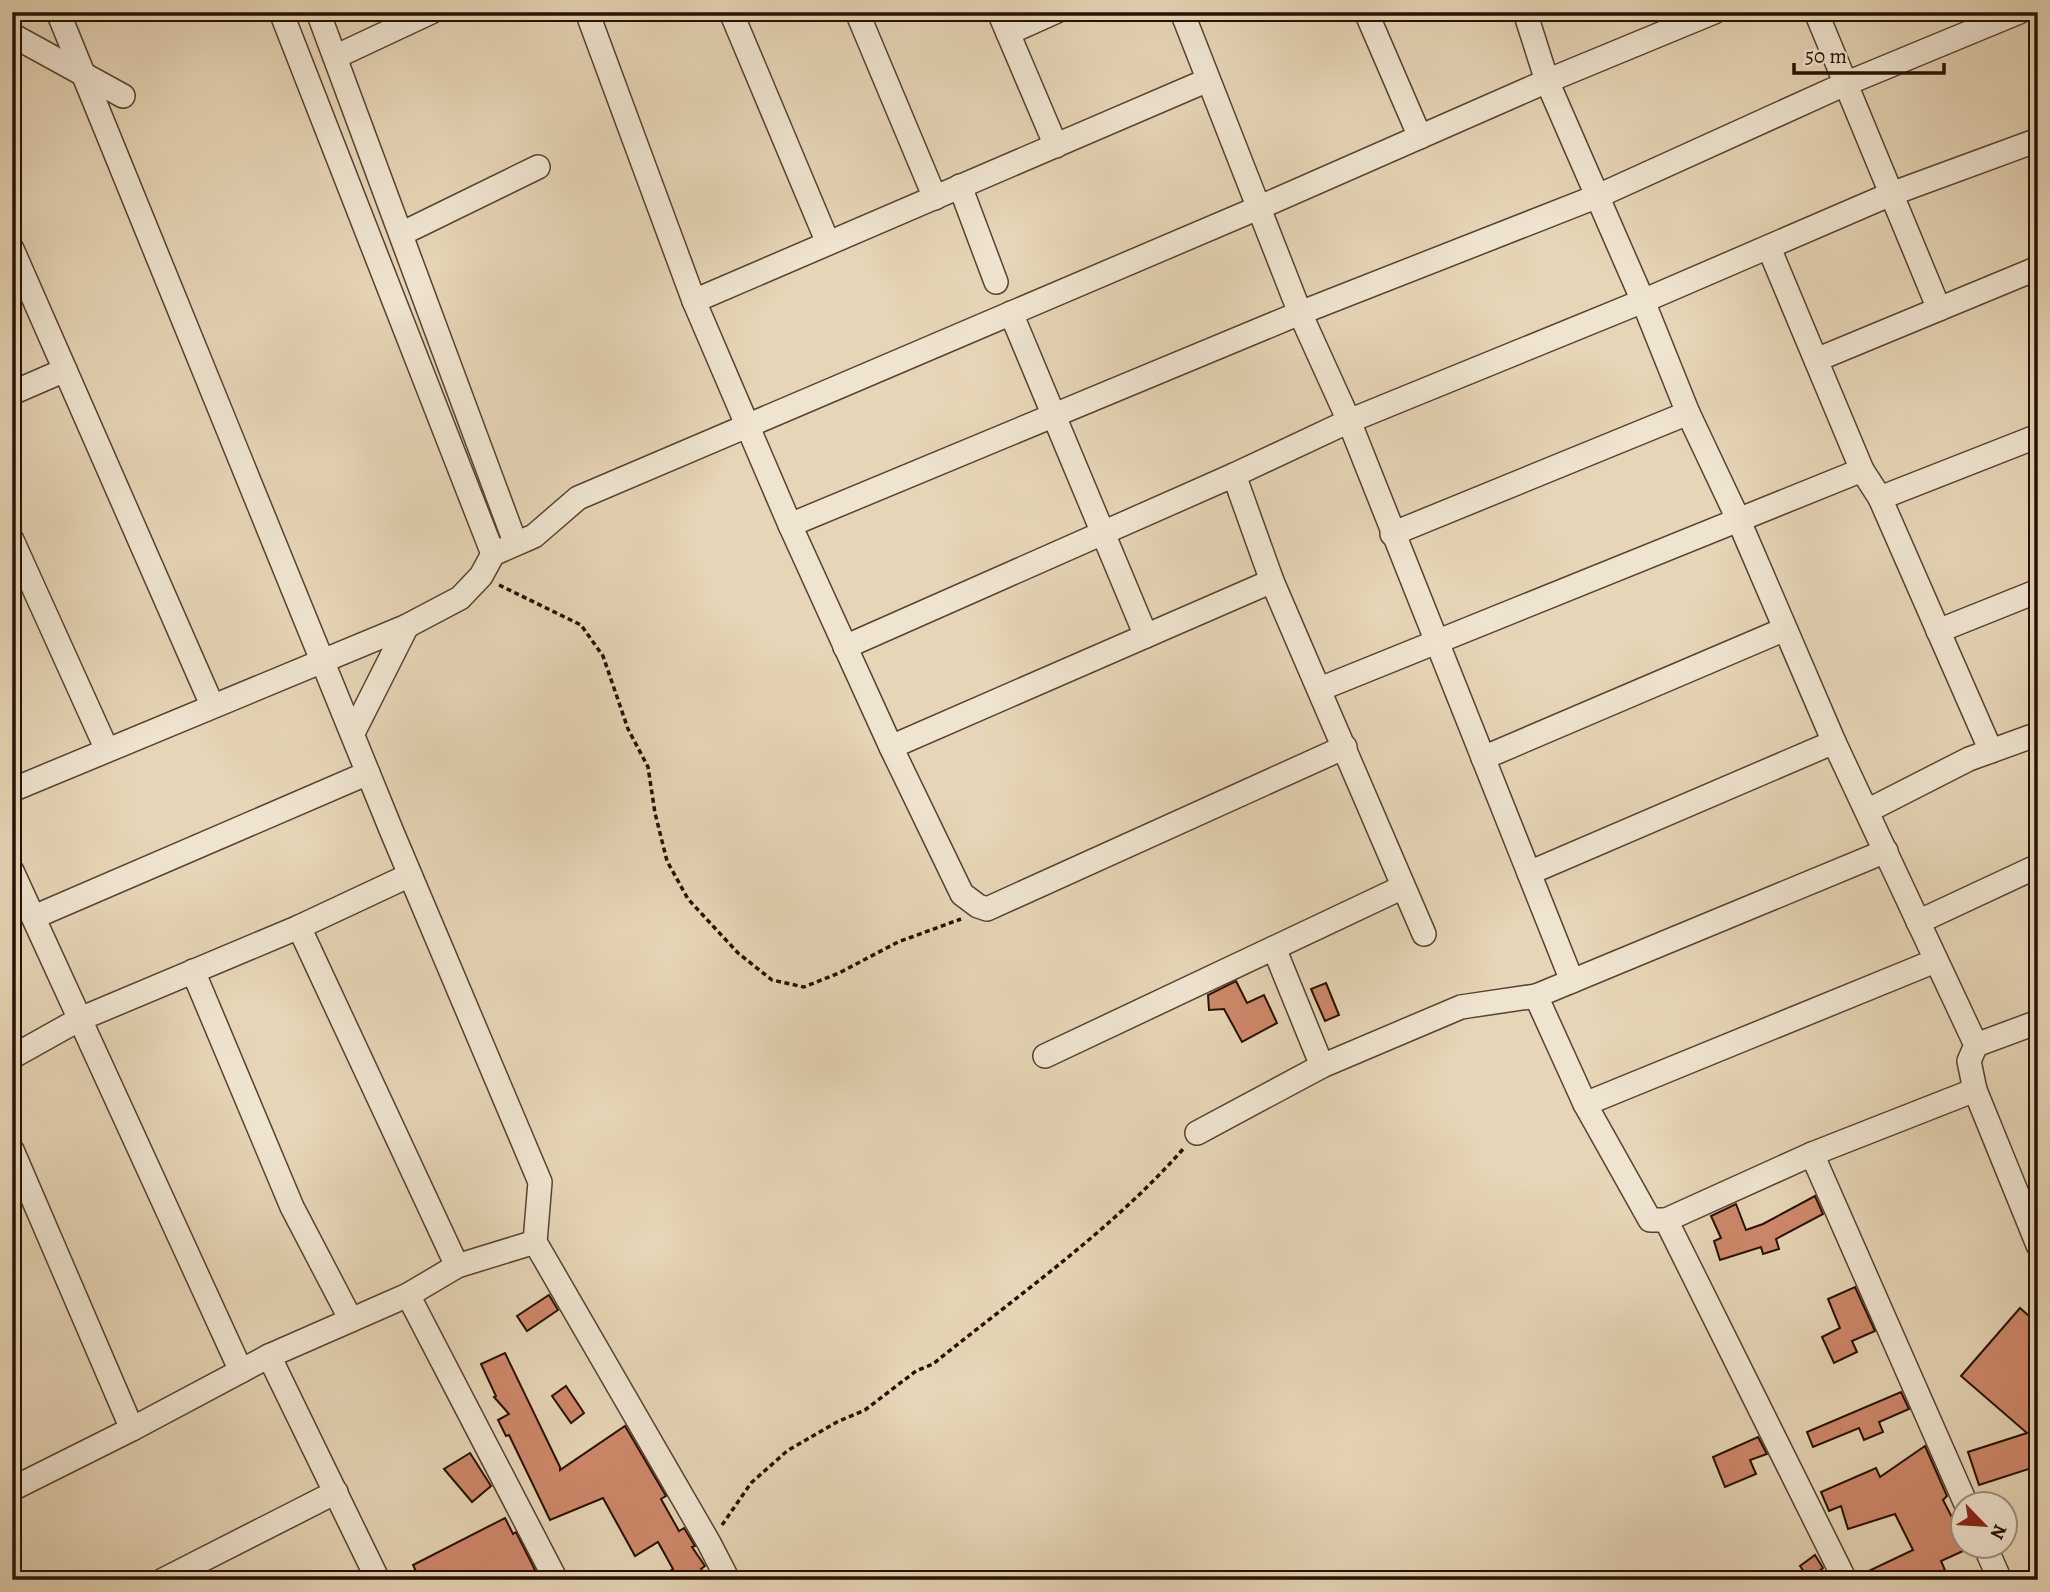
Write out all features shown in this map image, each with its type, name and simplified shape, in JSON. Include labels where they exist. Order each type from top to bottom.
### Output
[{"type":"street","points":[[58,12],[324,659],[410,876],[540,1182],[535,1242],[709,1542],[727,1580]]},
{"type":"street","points":[[281,12],[492,554]]},
{"type":"street","points":[[318,12],[514,542]]},
{"type":"street","points":[[335,57],[430,12]]},
{"type":"street","points":[[587,12],[694,301],[747,426],[845,647],[962,894],[987,909],[1345,747]]},
{"type":"street","points":[[731,12],[828,243]]},
{"type":"street","points":[[857,12],[935,198]]},
{"type":"street","points":[[1055,12],[1004,22],[1055,146]]},
{"type":"street","points":[[1182,12],[1300,313],[1349,421],[1572,981]]},
{"type":"street","points":[[1366,12],[1420,137]]},
{"type":"street","points":[[1525,12],[1547,81],[1643,301],[1688,413],[1739,521],[1834,743],[1976,1045]]},
{"type":"street","points":[[12,790],[407,626],[460,598],[481,576],[492,554],[514,542],[534,536],[578,498],[1258,208],[1547,81],[1670,21],[1714,12]]},
{"type":"street","points":[[1816,12],[1939,309]]},
{"type":"street","points":[[790,525],[1300,313],[1598,196],[1846,84],[2019,12]]},
{"type":"street","points":[[12,35],[123,96]]},
{"type":"street","points":[[694,301],[1208,80]]},
{"type":"street","points":[[845,647],[1234,475],[1349,421],[1643,301],[1891,194],[2038,140]]},
{"type":"street","points":[[401,234],[538,167]]},
{"type":"street","points":[[960,186],[996,282]]},
{"type":"street","points":[[1769,248],[1862,470],[1880,498],[1991,751]]},
{"type":"street","points":[[12,249],[212,705]]},
{"type":"street","points":[[1816,360],[2038,268]]},
{"type":"street","points":[[1011,313],[1146,636]]},
{"type":"street","points":[[12,393],[65,370]]},
{"type":"street","points":[[1392,534],[1688,413]]},
{"type":"street","points":[[1880,498],[2038,436]]},
{"type":"street","points":[[1320,689],[1862,470]]},
{"type":"street","points":[[1234,475],[1272,581],[1424,934]]},
{"type":"street","points":[[12,540],[107,750]]},
{"type":"street","points":[[891,747],[1272,581]]},
{"type":"street","points":[[1938,631],[2038,591]]},
{"type":"street","points":[[353,733],[407,626]]},
{"type":"street","points":[[1483,758],[1785,629]]},
{"type":"street","points":[[1867,811],[1969,759],[2038,734]]},
{"type":"street","points":[[1529,873],[1834,743]]},
{"type":"street","points":[[34,917],[368,773]]},
{"type":"street","points":[[1197,1133],[1322,1066],[1461,1007],[1536,996],[1886,851]]},
{"type":"street","points":[[1918,922],[2038,866]]},
{"type":"street","points":[[12,870],[242,1371]]},
{"type":"street","points":[[12,1057],[80,1019],[299,927],[410,876]]},
{"type":"street","points":[[1045,1056],[1403,887]]},
{"type":"street","points":[[299,927],[457,1266]]},
{"type":"street","points":[[1274,948],[1322,1066]]},
{"type":"street","points":[[1585,1104],[1936,961]]},
{"type":"street","points":[[193,971],[292,1207],[351,1320]]},
{"type":"street","points":[[1536,996],[1585,1104],[1650,1220],[1666,1220],[1812,1154],[1975,1090]]},
{"type":"street","points":[[2035,1231],[1975,1090],[1969,1061],[1976,1045],[2038,1022]]},
{"type":"street","points":[[12,1150],[132,1429]]},
{"type":"street","points":[[1812,1154],[1960,1490]]},
{"type":"street","points":[[1666,1220],[1845,1580]]},
{"type":"street","points":[[12,1489],[270,1356],[408,1295],[457,1266],[535,1242]]},
{"type":"street","points":[[408,1295],[556,1580]]},
{"type":"street","points":[[270,1356],[378,1580]]},
{"type":"street","points":[[163,1580],[336,1492]]},
{"type":"street","points":[[1991,1560],[2000,1580]]},
{"type":"path","points":[[481,576],[580,625],[603,656],[628,729],[648,767],[655,813],[667,861],[688,899],[738,953],[772,980],[804,987],[839,973],[898,942],[987,909]]},
{"type":"path","points":[[709,1542],[751,1483],[787,1451],[865,1409],[916,1371],[933,1364],[1121,1211],[1166,1168],[1197,1133]]},
{"type":"building","points":[[1236,981],[1247,1003],[1264,995],[1277,1023],[1242,1042],[1224,1009],[1209,1010],[1208,995]]},
{"type":"building","points":[[1326,983],[1339,1015],[1325,1021],[1311,989]]},
{"type":"building","points":[[1815,1196],[1823,1214],[1776,1239],[1779,1249],[1763,1254],[1761,1247],[1720,1260],[1714,1241],[1721,1238],[1711,1216],[1736,1204],[1746,1230],[1763,1224]]},
{"type":"building","points":[[1855,1287],[1875,1331],[1852,1341],[1857,1352],[1834,1363],[1822,1337],[1840,1328],[1828,1299]]},
{"type":"building","points":[[549,1295],[558,1310],[527,1331],[517,1316]]},
{"type":"building","points":[[2020,1308],[2038,1324],[2038,1466],[1979,1485],[1968,1452],[2027,1433],[1961,1376]]},
{"type":"building","points":[[505,1353],[560,1470],[625,1426],[666,1496],[661,1499],[679,1531],[684,1528],[695,1546],[692,1547],[705,1566],[701,1569],[709,1580],[657,1580],[673,1569],[658,1542],[635,1556],[603,1498],[550,1520],[509,1435],[506,1436],[498,1420],[509,1414],[494,1397],[496,1396],[481,1364]]},
{"type":"building","points":[[566,1386],[584,1413],[571,1423],[552,1396]]},
{"type":"building","points":[[1901,1392],[1909,1409],[1879,1422],[1883,1432],[1864,1440],[1859,1428],[1813,1447],[1807,1432]]},
{"type":"building","points":[[1758,1437],[1767,1454],[1750,1460],[1756,1474],[1725,1487],[1713,1457]]},
{"type":"building","points":[[1925,1446],[1947,1496],[1943,1500],[1948,1510],[1948,1558],[1941,1561],[1945,1570],[1923,1580],[1907,1580],[1904,1573],[1889,1580],[1859,1580],[1858,1576],[1913,1550],[1895,1514],[1848,1529],[1841,1506],[1829,1511],[1821,1492],[1876,1468],[1880,1477]]},
{"type":"building","points":[[470,1453],[491,1486],[472,1502],[444,1469]]},
{"type":"building","points":[[505,1518],[513,1534],[516,1532],[540,1580],[420,1580],[413,1565]]},
{"type":"building","points":[[1815,1555],[1823,1568],[1809,1579],[1800,1566]]}]
